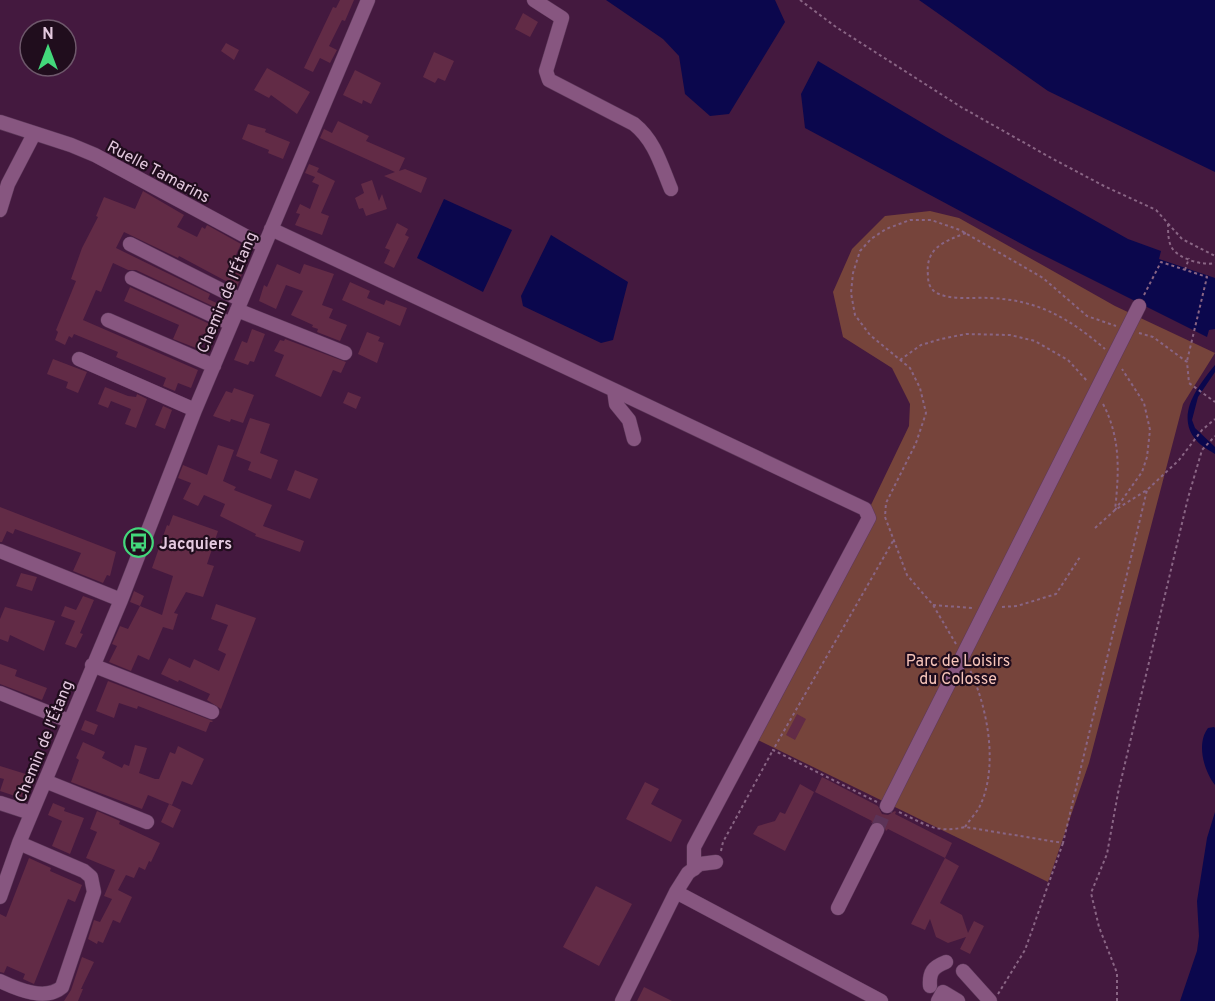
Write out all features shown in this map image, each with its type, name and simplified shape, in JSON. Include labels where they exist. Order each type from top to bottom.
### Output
[{"type":"street","name":"Chemin de l'Étang","points":[[0,897],[31,813],[121,600],[195,410],[368,0]]},
{"type":"street","points":[[534,0],[562,18],[546,71],[549,80],[634,124],[643,132],[654,147],[671,189]]},
{"type":"street","name":"Ruelle Tamarins","points":[[0,122],[95,155],[264,246]]},
{"type":"street","points":[[0,210],[8,184],[34,134]]},
{"type":"street","points":[[271,229],[575,370],[865,509],[869,518],[694,847],[693,869]]},
{"type":"street","points":[[130,244],[239,305],[345,353]]},
{"type":"street","points":[[132,278],[231,324]]},
{"type":"street","points":[[887,806],[1139,306]]},
{"type":"street","points":[[108,320],[214,366]]},
{"type":"street","points":[[79,359],[195,410]]},
{"type":"street","points":[[614,390],[616,404],[629,420],[634,439]]},
{"type":"street","points":[[0,551],[121,600]]},
{"type":"street","points":[[92,665],[212,712]]},
{"type":"street","points":[[0,693],[69,721]]},
{"type":"street","points":[[45,781],[147,822]]},
{"type":"street","points":[[0,803],[31,813]]},
{"type":"street","points":[[838,908],[877,830]]},
{"type":"street","points":[[0,981],[35,997],[43,998],[58,993],[94,892],[91,877],[84,871],[19,843]]},
{"type":"street","points":[[622,1001],[676,892],[688,873],[700,864],[718,859]]},
{"type":"street","points":[[676,892],[881,1001]]},
{"type":"street","points":[[946,963],[936,966],[931,971],[937,993],[958,1001]]},
{"type":"street","points":[[963,971],[991,1001]]},
{"type":"path","points":[[800,0],[836,27],[961,107],[1053,159],[1155,210],[1182,240],[1215,256]]},
{"type":"path","points":[[965,827],[979,807],[987,782],[990,741],[975,681],[933,604],[908,575],[893,542],[885,516],[886,503],[916,443],[926,412],[920,388],[910,368],[870,335],[855,315],[851,293],[853,273],[860,251],[871,239],[886,229],[910,220],[931,220],[966,233],[1043,278],[1087,316],[1106,324],[1153,337],[1187,362]]},
{"type":"path","points":[[1168,224],[1170,246],[1177,254],[1208,265],[1215,263]]},
{"type":"path","points":[[966,233],[934,249],[928,260],[927,272],[928,283],[933,291],[960,297],[1012,299],[1042,308],[1078,326],[1114,357],[1144,403],[1150,430],[1147,457],[1142,472],[1115,510]]},
{"type":"path","points":[[1185,270],[1189,258]]},
{"type":"path","points":[[1139,306],[1161,262],[1207,277],[1187,362],[1189,382],[1215,402]]},
{"type":"path","points":[[900,360],[921,345],[966,334],[1010,334],[1035,341],[1068,360],[1097,391],[1117,442],[1119,475],[1115,510]]},
{"type":"path","points":[[1095,528],[1115,510],[1147,490],[1179,460],[1202,430],[1215,419]]},
{"type":"path","points":[[1117,1001],[1116,973],[1099,927],[1091,893],[1107,854],[1118,793],[1188,498],[1202,450],[1213,437]]},
{"type":"path","points":[[991,1001],[1025,950],[1063,843],[1147,490]]},
{"type":"path","points":[[718,859],[723,842],[773,750],[893,542]]},
{"type":"path","points":[[933,604],[987,609],[1017,606],[1056,594],[1080,556]]},
{"type":"path","points":[[773,750],[938,830],[965,827],[1063,843]]},
{"type":"green space","name":"Parc de Loisirs du Colosse","points":[[930,211],[959,218],[1115,306],[1215,353],[1183,404],[1089,763],[1048,882],[758,740],[909,426],[910,404],[892,368],[843,337],[833,292],[852,249],[885,216]]},
{"type":"shaded area","points":[[606,0],[775,0],[785,22],[729,114],[710,116],[685,94],[679,56],[663,39]]},
{"type":"shaded area","points":[[919,0],[1215,0],[1215,172],[1048,91]]},
{"type":"shaded area","points":[[818,61],[946,137],[1128,239],[1161,251],[1159,259],[1215,278],[1215,329],[1209,330],[1207,337],[1031,249],[805,128],[801,94]]},
{"type":"shaded area","points":[[444,199],[512,230],[483,292],[417,258]]},
{"type":"shaded area","points":[[551,235],[628,282],[613,340],[601,343],[523,306],[521,296]]},
{"type":"shaded area","points":[[1215,365],[1215,372],[1198,397],[1192,420],[1195,428],[1215,447],[1215,454],[1196,440],[1190,430],[1188,411],[1196,391]]},
{"type":"shaded area","points":[[1214,727],[1215,785],[1205,765],[1202,749],[1204,734],[1208,728]]},
{"type":"shaded area","points":[[1215,812],[1215,1001],[1180,1001],[1197,951],[1199,936],[1197,901],[1207,838]]},
{"type":"building","points":[[340,0],[354,0],[345,21],[342,20],[329,46],[337,50],[330,63],[320,58],[313,72],[304,68],[333,7],[336,8]]},
{"type":"building","points":[[523,13],[538,22],[530,37],[515,29]]},
{"type":"building","points":[[226,43],[239,50],[234,60],[221,51]]},
{"type":"building","points":[[434,52],[454,61],[445,81],[438,78],[435,83],[423,77]]},
{"type":"building","points":[[267,68],[310,92],[297,114],[271,95],[269,98],[254,90]]},
{"type":"building","points":[[355,70],[381,83],[371,104],[363,100],[362,104],[343,95]]},
{"type":"building","points":[[338,121],[369,136],[366,141],[405,158],[399,171],[405,169],[427,178],[421,193],[384,176],[395,172],[320,138],[324,129],[332,133]]},
{"type":"building","points":[[248,124],[266,129],[265,132],[290,142],[283,159],[268,153],[269,150],[242,139]]},
{"type":"building","points":[[309,164],[319,168],[317,172],[335,181],[321,213],[329,216],[322,235],[295,225],[300,214],[296,213],[300,204],[310,209],[319,185],[312,182],[315,177],[305,173]]},
{"type":"building","points":[[372,180],[379,201],[382,194],[387,209],[366,216],[363,208],[359,209],[355,198],[364,193],[361,184]]},
{"type":"building","points":[[143,191],[184,215],[177,227],[197,237],[202,227],[205,229],[207,225],[241,244],[230,268],[242,274],[237,287],[179,256],[178,258],[124,232],[116,248],[210,294],[208,299],[223,306],[221,310],[136,270],[128,270],[113,263],[101,292],[96,290],[83,320],[198,370],[191,388],[178,383],[175,391],[163,386],[166,378],[116,357],[118,352],[74,334],[72,338],[69,336],[65,345],[55,340],[58,332],[56,330],[76,281],[71,279],[82,248],[98,217],[96,216],[104,197],[135,209]]},
{"type":"building","points":[[397,223],[408,229],[405,235],[409,237],[394,268],[384,263],[390,250],[385,248]]},
{"type":"building","points":[[277,264],[300,274],[304,264],[334,274],[322,305],[333,309],[329,318],[347,325],[340,341],[317,332],[318,329],[312,327],[313,325],[291,315],[303,291],[286,285],[276,309],[259,301],[264,285],[267,287]]},
{"type":"building","points":[[350,282],[370,291],[367,298],[384,305],[386,300],[407,308],[400,326],[342,300]]},
{"type":"building","points":[[130,287],[216,327],[211,338],[202,334],[196,348],[173,339],[179,325],[124,301]]},
{"type":"building","points":[[252,329],[265,334],[254,362],[250,361],[248,365],[234,360],[242,341],[247,343]]},
{"type":"building","points":[[367,332],[380,337],[378,341],[384,343],[377,363],[358,354]]},
{"type":"building","points":[[285,339],[346,362],[341,373],[333,370],[321,397],[275,376],[284,355],[274,351],[280,340]]},
{"type":"building","points":[[53,359],[87,372],[78,393],[66,388],[68,382],[47,374]]},
{"type":"building","points":[[105,387],[128,396],[136,397],[137,394],[147,399],[136,428],[125,424],[131,409],[111,401],[108,408],[98,404]]},
{"type":"building","points":[[234,388],[254,395],[243,423],[231,419],[230,422],[213,416],[226,391],[232,393]]},
{"type":"building","points":[[348,392],[361,397],[356,409],[343,403]]},
{"type":"building","points":[[163,406],[172,410],[165,429],[155,425]]},
{"type":"building","points":[[250,418],[270,424],[260,453],[278,460],[271,479],[248,470],[251,462],[236,456]]},
{"type":"building","points":[[218,445],[234,450],[223,481],[236,487],[234,490],[272,505],[263,526],[304,541],[300,552],[255,536],[256,534],[220,516],[225,504],[204,495],[198,506],[183,499],[191,483],[178,478],[183,465],[207,475]]},
{"type":"building","points":[[295,470],[318,479],[310,499],[287,490]]},
{"type":"building","points":[[0,507],[116,552],[110,576],[107,575],[103,583],[73,571],[81,553],[15,529],[13,534],[7,531],[0,542]]},
{"type":"building","points":[[173,515],[218,531],[207,564],[214,566],[203,597],[186,592],[174,613],[178,614],[173,630],[163,627],[149,660],[138,655],[131,671],[109,662],[117,646],[112,644],[120,626],[128,629],[140,606],[162,615],[173,576],[152,568],[167,525],[169,526]]},
{"type":"building","points":[[21,573],[37,577],[32,591],[16,586]]},
{"type":"building","points":[[134,591],[144,596],[140,606],[130,602]]},
{"type":"building","points":[[83,596],[94,600],[76,648],[65,644],[75,621],[61,616],[65,606],[76,610]]},
{"type":"building","points":[[216,604],[256,618],[221,709],[207,700],[210,694],[161,674],[169,658],[190,668],[194,659],[219,671],[226,654],[218,650],[228,625],[211,619]]},
{"type":"building","points":[[5,607],[55,621],[44,651],[10,635],[8,642],[0,639],[0,619]]},
{"type":"building","points":[[0,664],[17,670],[15,676],[47,688],[42,700],[0,684]]},
{"type":"building","points":[[108,681],[213,721],[210,722],[206,732],[138,706],[137,709],[119,703],[114,718],[96,711]]},
{"type":"building","points":[[797,714],[806,719],[795,740],[786,735]]},
{"type":"building","points":[[85,720],[98,725],[94,735],[81,730]]},
{"type":"building","points":[[83,742],[105,752],[102,758],[122,768],[124,764],[129,766],[135,745],[147,748],[139,773],[155,779],[159,779],[170,752],[175,754],[178,746],[204,759],[192,785],[182,781],[172,805],[148,795],[142,809],[71,782],[79,760],[76,758]]},
{"type":"building","points":[[0,766],[29,775],[21,798],[0,791],[4,779],[0,778]]},
{"type":"building","points":[[822,777],[878,806],[882,814],[888,815],[895,811],[895,814],[952,843],[945,858],[888,829],[886,831],[882,822],[871,823],[872,821],[815,792]]},
{"type":"building","points":[[645,782],[659,789],[651,804],[682,820],[671,842],[626,819]]},
{"type":"building","points":[[800,784],[814,792],[785,851],[753,834],[758,826],[775,821],[780,812],[785,814]]},
{"type":"building","points":[[53,803],[65,808],[64,811],[84,818],[70,854],[52,846],[62,821],[48,815]]},
{"type":"building","points":[[169,804],[181,810],[173,828],[161,822]]},
{"type":"building","points":[[97,811],[160,843],[145,870],[139,867],[134,878],[126,875],[118,890],[132,897],[120,923],[113,920],[103,943],[98,941],[97,944],[88,939],[94,920],[100,922],[112,899],[104,896],[115,870],[86,858],[97,832],[90,829]]},
{"type":"building","points":[[29,858],[51,868],[50,871],[82,885],[75,902],[68,899],[34,984],[23,979],[25,974],[7,966],[4,973],[0,972],[0,914],[6,917]]},
{"type":"building","points":[[945,858],[959,866],[940,903],[962,915],[968,933],[974,921],[984,926],[970,954],[960,949],[966,937],[948,943],[936,937],[930,919],[925,930],[911,924]]},
{"type":"building","points":[[596,886],[632,904],[599,966],[563,947]]},
{"type":"building","points":[[82,957],[94,962],[81,989],[83,989],[78,1001],[64,1001],[71,990]]},
{"type":"building","points":[[644,987],[672,1001],[637,1001]]},
{"type":"tunnel","points":[[877,830],[887,806]]},
{"type":"place","name":"Jacquiers","points":[[138,543]]}]
